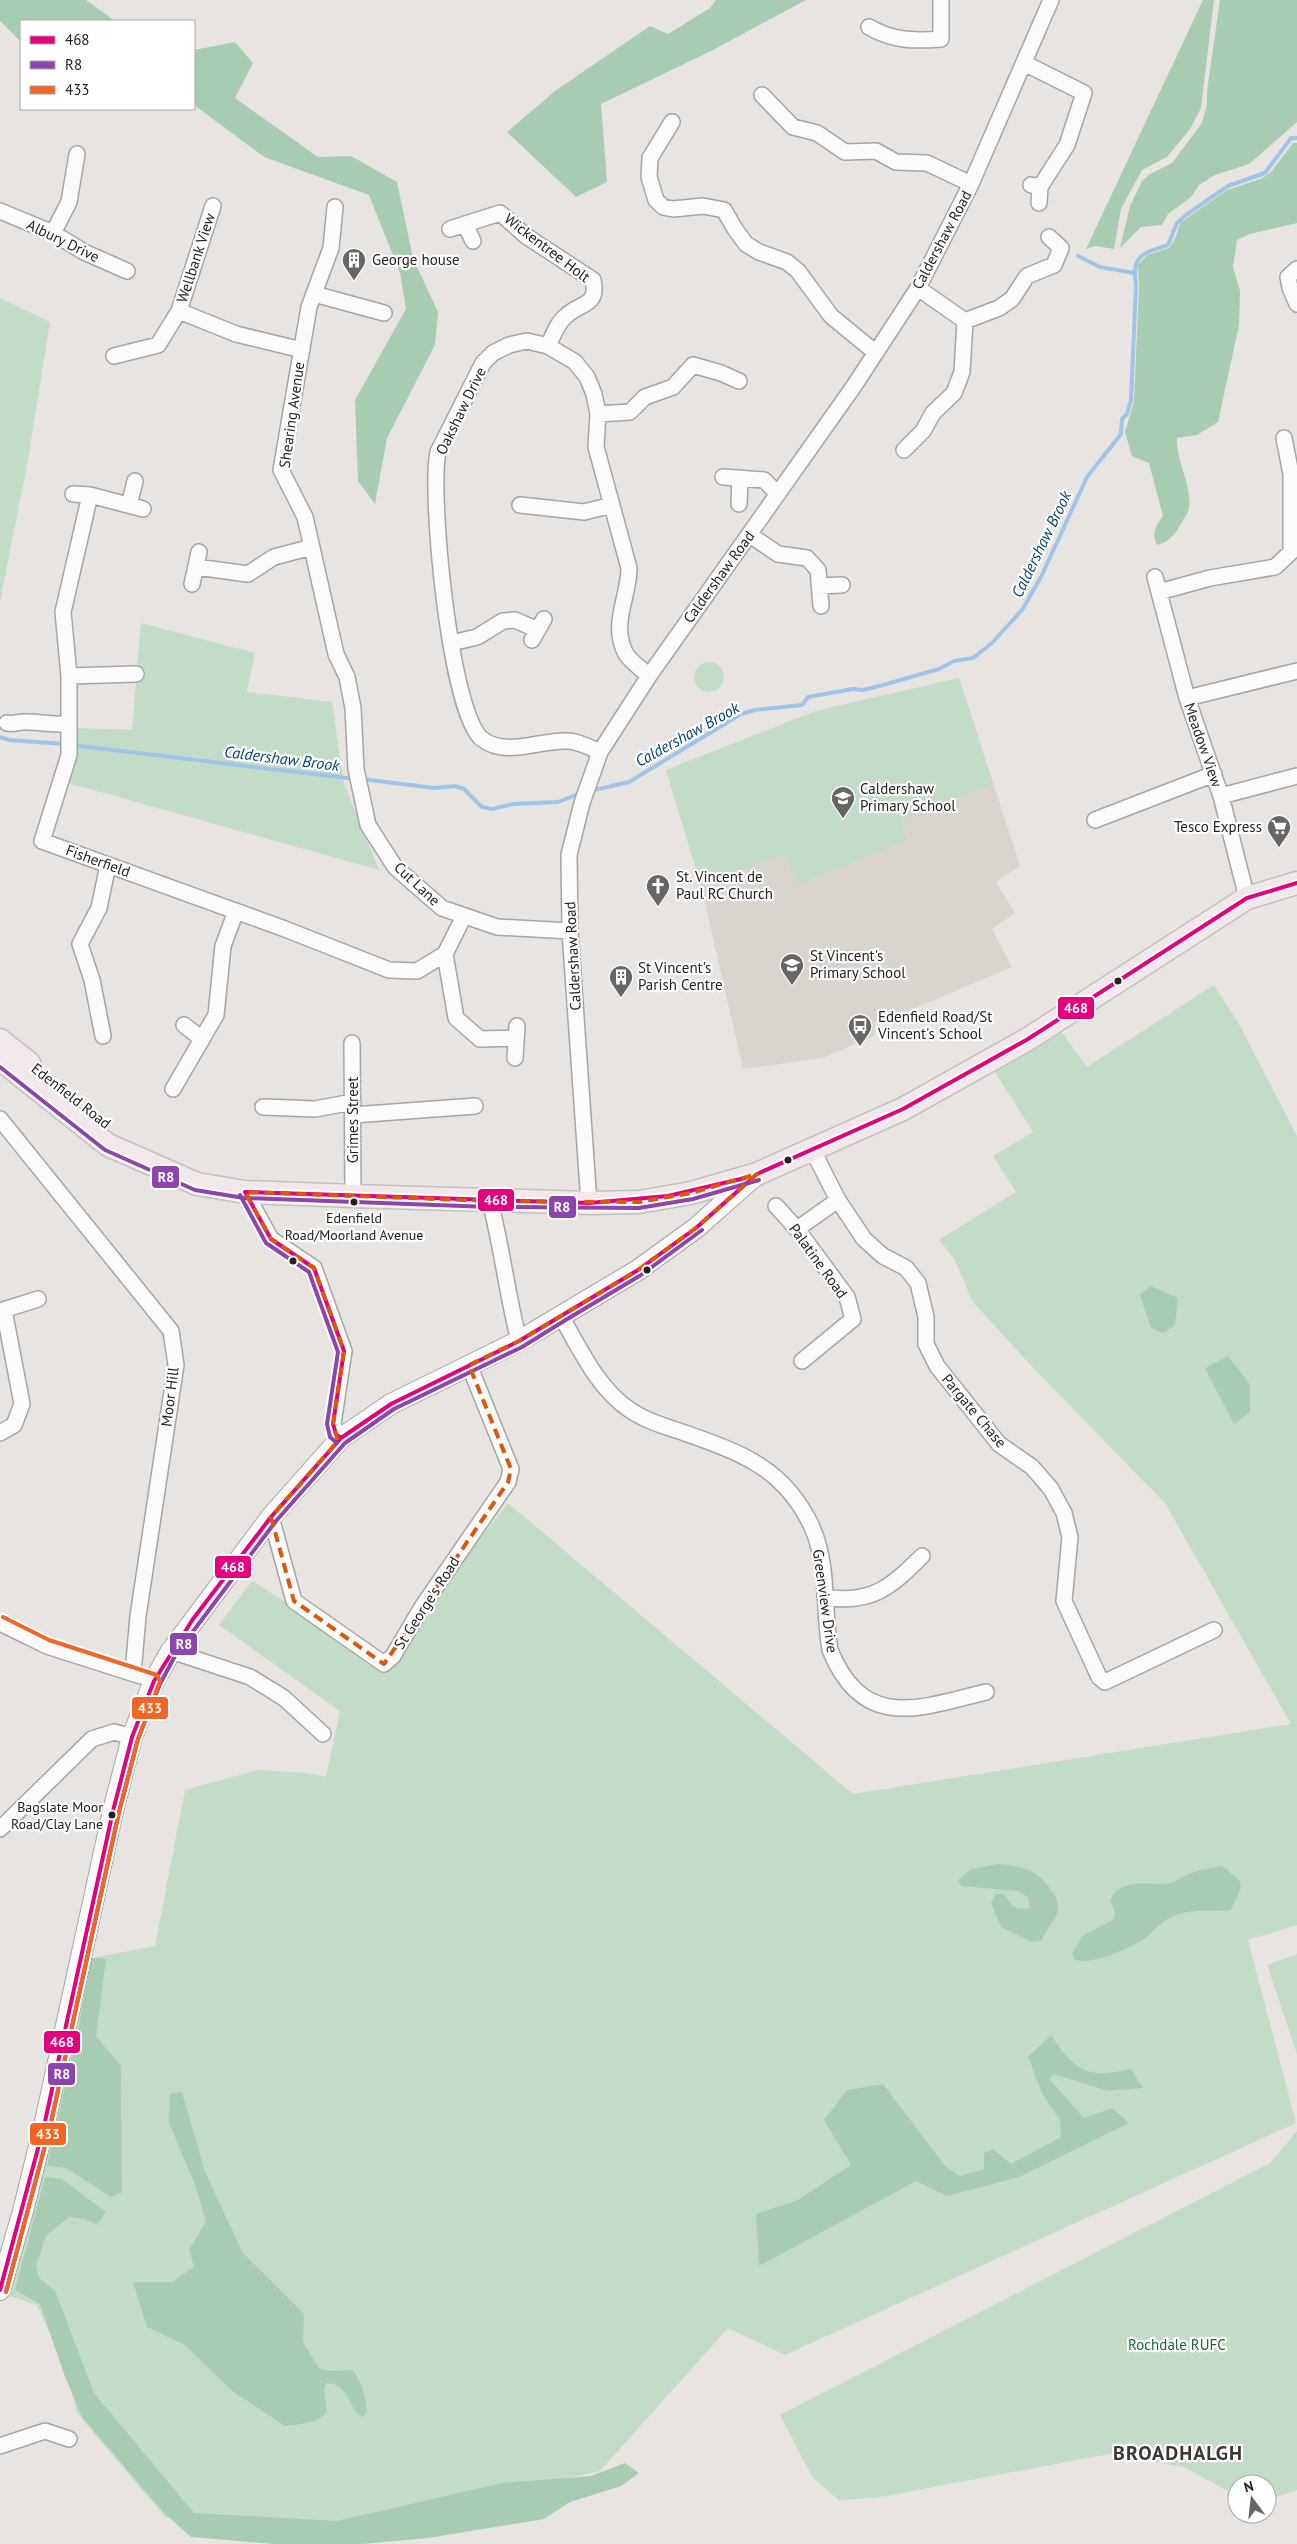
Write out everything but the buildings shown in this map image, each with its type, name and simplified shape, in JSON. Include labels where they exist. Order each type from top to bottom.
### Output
[{"type":"main road","name":"Edenfield Road","points":[[0,1040],[10,1061],[115,1131],[137,1159],[197,1184],[245,1192],[490,1201],[639,1202],[691,1193],[756,1174],[813,1151],[903,1109],[1028,1039],[1247,898],[1297,882]]},
{"type":"street","points":[[870,27],[885,36],[900,40],[941,45],[941,0]]},
{"type":"street","name":"Caldershaw Road","points":[[589,1203],[570,931],[569,855],[582,803],[600,752],[649,676],[750,535],[876,353],[918,288],[971,184],[1024,63],[1046,2]]},
{"type":"street","points":[[1024,63],[1086,89],[1067,145],[1035,186],[1040,203]]},
{"type":"street","points":[[762,95],[793,127],[817,133],[845,152],[876,151],[896,162],[927,163],[971,184]]},
{"type":"street","points":[[672,122],[650,158],[649,177],[656,200],[663,207],[673,209],[729,204],[735,230],[746,244],[759,252],[787,262],[798,271],[831,316],[876,353]]},
{"type":"street","points":[[53,233],[69,202],[77,154]]},
{"type":"street","name":"Wellbank View","points":[[114,356],[158,344],[179,311],[213,206]]},
{"type":"street","name":"Shearing Avenue","points":[[335,207],[331,248],[309,307],[282,470],[305,517],[336,654],[347,678],[353,708]]},
{"type":"street","name":"Albury Drive","points":[[0,211],[53,233],[84,252],[126,271]]},
{"type":"street","name":"Wickentree Holt","points":[[450,229],[500,213],[526,236],[593,280],[601,290],[592,299],[565,316],[548,346]]},
{"type":"street","points":[[465,224],[473,240]]},
{"type":"street","points":[[965,321],[999,308],[1012,299],[1027,276],[1054,264],[1061,248],[1049,237]]},
{"type":"street","points":[[1297,270],[1288,277],[1290,288],[1297,304]]},
{"type":"street","points":[[918,288],[965,321]]},
{"type":"street","points":[[314,294],[384,312]]},
{"type":"street","name":"Wellbank View","points":[[179,311],[236,334],[302,350]]},
{"type":"street","points":[[904,450],[923,431],[933,413],[954,393],[962,372],[965,321]]},
{"type":"street","name":"Oakshaw Drive","points":[[600,752],[569,740],[506,748],[482,739],[468,715],[450,643],[440,552],[435,468],[438,452],[483,362],[493,353],[509,345],[527,341],[548,346],[575,362],[587,377],[594,394],[598,414],[596,447],[629,568],[629,585],[620,614],[621,642],[627,655],[649,676]]},
{"type":"street","points":[[598,414],[630,412],[645,397],[673,387],[690,358],[739,382]]},
{"type":"street","points":[[1159,592],[1210,578],[1275,568],[1291,552],[1292,474],[1284,438]]},
{"type":"street","points":[[723,477],[764,480],[778,494]]},
{"type":"street","points":[[738,504],[740,478]]},
{"type":"street","points":[[73,494],[90,495],[136,507],[135,481]]},
{"type":"street","name":"Fisherfield","points":[[90,495],[63,612],[69,676],[69,755],[42,841],[236,911],[389,970],[417,971],[445,954]]},
{"type":"street","points":[[520,505],[542,500],[584,512],[612,505]]},
{"type":"street","points":[[750,535],[778,554],[807,558],[818,570],[821,606]]},
{"type":"street","points":[[196,567],[248,574],[274,556],[312,548]]},
{"type":"street","points":[[192,584],[199,552]]},
{"type":"street","name":"Meadow View","points":[[1155,577],[1187,698],[1221,796],[1247,898]]},
{"type":"street","points":[[819,586],[842,585]]},
{"type":"street","points":[[450,643],[477,636],[504,621],[515,620],[538,630]]},
{"type":"street","points":[[1187,698],[1297,671]]},
{"type":"street","points":[[69,676],[136,674]]},
{"type":"street","name":"Cut Lane","points":[[353,708],[356,769],[368,825],[395,866],[442,908],[497,927],[570,931]]},
{"type":"street","points":[[7,723],[15,725],[24,716],[68,730]]},
{"type":"street","points":[[1095,820],[1214,774]]},
{"type":"street","points":[[1221,796],[1297,776]]},
{"type":"street","points":[[103,1036],[92,980],[80,944],[99,908],[108,865]]},
{"type":"street","points":[[173,1089],[216,1015],[223,946],[236,911]]},
{"type":"street","points":[[464,916],[445,954],[456,1018],[480,1039],[517,1032],[515,1058]]},
{"type":"street","points":[[184,1025],[202,1039]]},
{"type":"street","name":"Grimes Street","points":[[352,1043],[353,1196]]},
{"type":"street","points":[[263,1107],[353,1109],[475,1106]]},
{"type":"street","name":"Moor Hill","points":[[0,1119],[171,1331],[176,1365],[138,1616],[133,1673]]},
{"type":"street","name":"Pargate Chase","points":[[813,1151],[838,1200],[864,1239],[883,1256],[906,1268],[918,1283],[926,1317],[926,1344],[937,1366],[999,1444],[1032,1467],[1051,1489],[1064,1513],[1070,1537],[1064,1601],[1099,1678],[1105,1682],[1214,1630]]},
{"type":"street","points":[[0,2290],[23,2211],[44,2126],[113,1811],[132,1737],[154,1681],[171,1651],[271,1517],[342,1438],[391,1404],[519,1341],[638,1270],[698,1225],[756,1174]]},
{"type":"street","points":[[245,1192],[270,1239],[314,1268],[344,1350],[333,1424],[336,1434],[342,1438]]},
{"type":"street","points":[[691,1193],[698,1225]]},
{"type":"street","points":[[797,1229],[838,1200]]},
{"type":"street","points":[[490,1201],[506,1271],[508,1296],[519,1341]]},
{"type":"street","name":"Palatine Road","points":[[776,1206],[797,1229],[847,1297],[853,1319],[802,1361]]},
{"type":"street","points":[[0,1433],[14,1425],[22,1404],[2,1310],[38,1299]]},
{"type":"street","name":"Greenview Drive","points":[[561,1316],[590,1366],[603,1384],[628,1409],[649,1421],[738,1452],[760,1464],[775,1477],[794,1499],[812,1528],[822,1559],[826,1596],[827,1634],[830,1650],[835,1664],[854,1691],[872,1702],[888,1708],[912,1709],[986,1692]]},
{"type":"street","name":"St George's Road","points":[[271,1517],[294,1601],[384,1664],[393,1656],[422,1607],[508,1482],[512,1469],[469,1365]]},
{"type":"street","points":[[826,1596],[839,1599],[856,1598],[885,1589],[895,1583],[922,1556]]},
{"type":"street","points":[[0,1623],[47,1646],[154,1681]]},
{"type":"street","points":[[171,1651],[250,1677],[284,1698],[323,1734]]},
{"type":"street","points":[[0,1829],[92,1739],[114,1732],[132,1737]]},
{"type":"street","points":[[0,2446],[46,2431],[69,2439]]},
{"type":"highlighted area","points":[[757,1174],[696,1228],[638,1270],[519,1341],[469,1365],[511,1469],[508,1482],[384,1664],[294,1601],[271,1517],[338,1441],[333,1424],[344,1351],[314,1268],[271,1239],[245,1192],[490,1201],[639,1202],[691,1193]]},
{"type":"shaded area","name":"Caldershaw Primary School","points":[[959,678],[1020,866],[996,882],[1015,913],[992,929],[1012,967],[894,1017],[876,1020],[874,1036],[823,1058],[743,1069],[701,886],[666,770],[816,711]]},
{"type":"green space","points":[[0,0],[86,0],[114,20],[20,20],[20,41],[0,21]]},
{"type":"green space","points":[[716,0],[806,0],[711,51],[601,104],[607,182],[576,197],[507,132],[555,91],[650,26],[668,34],[710,8]]},
{"type":"green space","points":[[1203,0],[1214,0],[1201,108],[1190,129],[1167,157],[1142,170],[1121,209],[1114,249],[1096,246],[1086,249]]},
{"type":"green space","points":[[1220,0],[1297,0],[1297,122],[1249,164],[1215,175],[1199,185],[1191,197],[1168,214],[1162,225],[1141,227],[1120,248],[1130,206],[1142,181],[1150,174],[1172,163],[1202,123],[1207,104],[1207,91]]},
{"type":"green space","points":[[235,42],[253,63],[235,98],[318,157],[351,156],[397,182],[413,258],[438,312],[435,345],[387,438],[375,504],[358,481],[355,400],[406,309],[400,273],[369,195],[264,157],[195,106],[195,50]]},
{"type":"green space","points":[[1293,143],[1297,143],[1297,223],[1250,234],[1237,240],[1233,267],[1240,291],[1239,325],[1218,422],[1197,435],[1177,438],[1177,447],[1188,490],[1189,508],[1173,535],[1157,545],[1154,537],[1155,530],[1163,516],[1149,463],[1132,456],[1125,432],[1134,401],[1139,287],[1138,265],[1147,255],[1169,248],[1175,239],[1180,223],[1227,190],[1263,178],[1271,172]]},
{"type":"green space","points":[[0,298],[50,322],[27,465],[0,602]]},
{"type":"green space","points":[[141,623],[255,653],[247,692],[332,702],[344,784],[379,870],[61,781],[74,728],[132,730]]},
{"type":"green space","points":[[709,662],[720,666],[724,677],[720,688],[709,692],[698,688],[694,677],[698,666]]},
{"type":"green space","points":[[959,678],[993,783],[900,821],[907,840],[799,884],[784,854],[701,886],[666,770],[816,711]]},
{"type":"green space","points":[[1214,985],[1239,1024],[1297,1136],[1297,1925],[1248,1940],[1296,2123],[785,2355],[728,2328],[600,2471],[344,2529],[165,2517],[77,2413],[66,2368],[37,2305],[10,2296],[91,1958],[155,1946],[185,1790],[258,1770],[306,1773],[326,1777],[340,1711],[219,1625],[252,1581],[389,1667],[427,1607],[508,1503],[853,1794],[1291,1724],[1165,1503],[1037,1372],[972,1301],[955,1260],[939,1240],[1016,1192],[993,1156],[1033,1132],[995,1072],[1060,1030],[1087,1067]]},
{"type":"green space","points":[[1151,1286],[1178,1298],[1175,1325],[1163,1333],[1151,1328],[1140,1295]]},
{"type":"green space","points":[[1228,1356],[1250,1384],[1250,1412],[1234,1424],[1205,1368]]},
{"type":"green space","points":[[999,1864],[1016,1866],[1036,1874],[1047,1884],[1053,1893],[1058,1905],[1057,1913],[1042,1940],[1032,1942],[1001,1927],[991,1903],[996,1894],[1004,1894],[1014,1907],[1021,1909],[1030,1908],[1028,1897],[1018,1891],[961,1886],[958,1880],[971,1869]]},
{"type":"green space","points":[[1222,1866],[1240,1881],[1241,1888],[1231,1910],[1195,1911],[1174,1916],[1163,1922],[1141,1941],[1108,1956],[1099,1959],[1075,1960],[1072,1954],[1082,1936],[1114,1919],[1115,1912],[1110,1900],[1122,1888],[1137,1884],[1170,1883],[1195,1872]]},
{"type":"green space","points":[[1297,1954],[1297,2054],[1267,1965]]},
{"type":"green space","points":[[91,1958],[106,1959],[96,2036],[121,2066],[122,2192],[111,2197],[66,2168],[47,2166],[79,2025]]},
{"type":"green space","points":[[1051,2035],[1068,2057],[1084,2070],[1104,2073],[1131,2069],[1143,2088],[1108,2091],[1054,2074],[1049,2079],[1084,2118],[1112,2108],[1129,2123],[1019,2177],[947,2196],[916,2181],[759,2266],[756,2214],[798,2200],[851,2165],[824,2120],[847,2090],[883,2084],[945,2166],[960,2176],[984,2169],[984,2153],[993,2149],[1011,2164],[1061,2137],[1060,2120],[1042,2093],[1028,2057]]},
{"type":"green space","points":[[182,2092],[205,2172],[243,2253],[304,2314],[303,2342],[319,2368],[330,2371],[352,2370],[356,2375],[363,2390],[367,2412],[362,2417],[353,2407],[345,2392],[334,2385],[326,2383],[324,2391],[327,2412],[313,2421],[285,2426],[232,2391],[185,2345],[147,2327],[133,2282],[172,2282],[194,2267],[189,2249],[206,2222],[196,2187],[169,2123],[170,2094]]},
{"type":"green space","name":"Rochdale RUFC","points":[[1297,2131],[1297,2490],[1277,2497],[1277,2474],[1227,2474],[1227,2491],[1184,2467],[1109,2454],[875,2498],[839,2500],[813,2478],[780,2415],[1270,2163]]},
{"type":"green space","points":[[45,2177],[62,2179],[106,2212],[97,2225],[85,2219],[69,2217],[46,2236],[36,2266],[39,2278],[55,2291],[94,2393],[194,2513],[337,2521],[502,2483],[591,2476],[625,2463],[639,2473],[621,2486],[570,2502],[544,2519],[428,2538],[362,2544],[274,2544],[191,2537],[165,2514],[82,2417],[64,2374],[40,2304],[15,2290]]},
{"type":"waterway","name":"Caldershaw Brook","points":[[590,791],[629,782],[741,714],[755,710],[802,705],[808,697],[853,689],[863,690],[883,685],[939,669],[954,661],[973,658],[992,643],[1022,610],[1041,577],[1087,477],[1121,434],[1122,419],[1127,414],[1131,400],[1136,285],[1135,268],[1140,257],[1168,245],[1177,223],[1228,186],[1265,173],[1291,138],[1297,138]]},
{"type":"waterway","points":[[1078,256],[1100,267],[1134,273]]},
{"type":"waterway","name":"Caldershaw Brook","points":[[0,737],[9,740],[65,744]]},
{"type":"waterway","name":"Caldershaw Brook","points":[[71,745],[355,779]]},
{"type":"waterway","name":"Caldershaw Brook","points":[[362,779],[434,788],[455,786],[464,789],[482,807],[492,809],[513,804],[558,802],[581,793]]},
{"type":"transit line","name":"468","points":[[0,2290],[44,2126],[113,1811],[132,1737],[154,1681],[193,1619],[271,1517],[341,1438],[391,1404],[519,1341],[638,1270],[696,1228],[757,1174],[903,1109],[1028,1039],[1247,898],[1297,883]]},
{"type":"transit line","name":"R8","points":[[0,1067],[105,1150],[195,1190],[244,1198],[490,1207],[639,1208],[693,1199],[759,1180]]},
{"type":"transit line","name":"468","points":[[245,1192],[589,1203],[668,1196],[745,1178]]},
{"type":"transit line","name":"468","points":[[245,1192],[271,1239],[314,1268],[344,1351],[333,1424],[336,1434],[341,1438]]},
{"type":"transit line","name":"R8","points":[[240,1195],[266,1243],[309,1272],[338,1352],[327,1424],[330,1437],[337,1443]]},
{"type":"transit line","name":"R8","points":[[6,2292],[50,2127],[119,1812],[138,1739],[160,1684],[176,1654],[276,1521],[345,1443],[394,1409],[522,1347],[641,1275],[702,1230]]},
{"type":"transit line","name":"433","points":[[3,1617],[49,1640],[157,1675],[160,1681],[138,1739],[119,1812],[50,2127],[6,2292]]},
{"type":"place","name":"George house","points":[[354,281]]},
{"type":"place","name":"Caldershaw Primary School","points":[[843,819]]},
{"type":"place","name":"Tesco Express","points":[[1279,848]]},
{"type":"place","name":"St. Vincent de Paul RC Church","points":[[658,907]]},
{"type":"place","name":"St Vincent's Primary School","points":[[792,986]]},
{"type":"place","name":"St Vincent's Parish Centre","points":[[621,998]]},
{"type":"place","name":"Edenfield Road/St Vincent's School","points":[[860,1047]]},
{"type":"place","name":"Edenfield Road/Moorland Avenue","points":[[354,1202]]},
{"type":"place","name":"Bagslate Moor Road/Clay Lane","points":[[112,1815]]},
{"type":"district","name":"BROADHALGH","points":[[1178,2453]]}]
